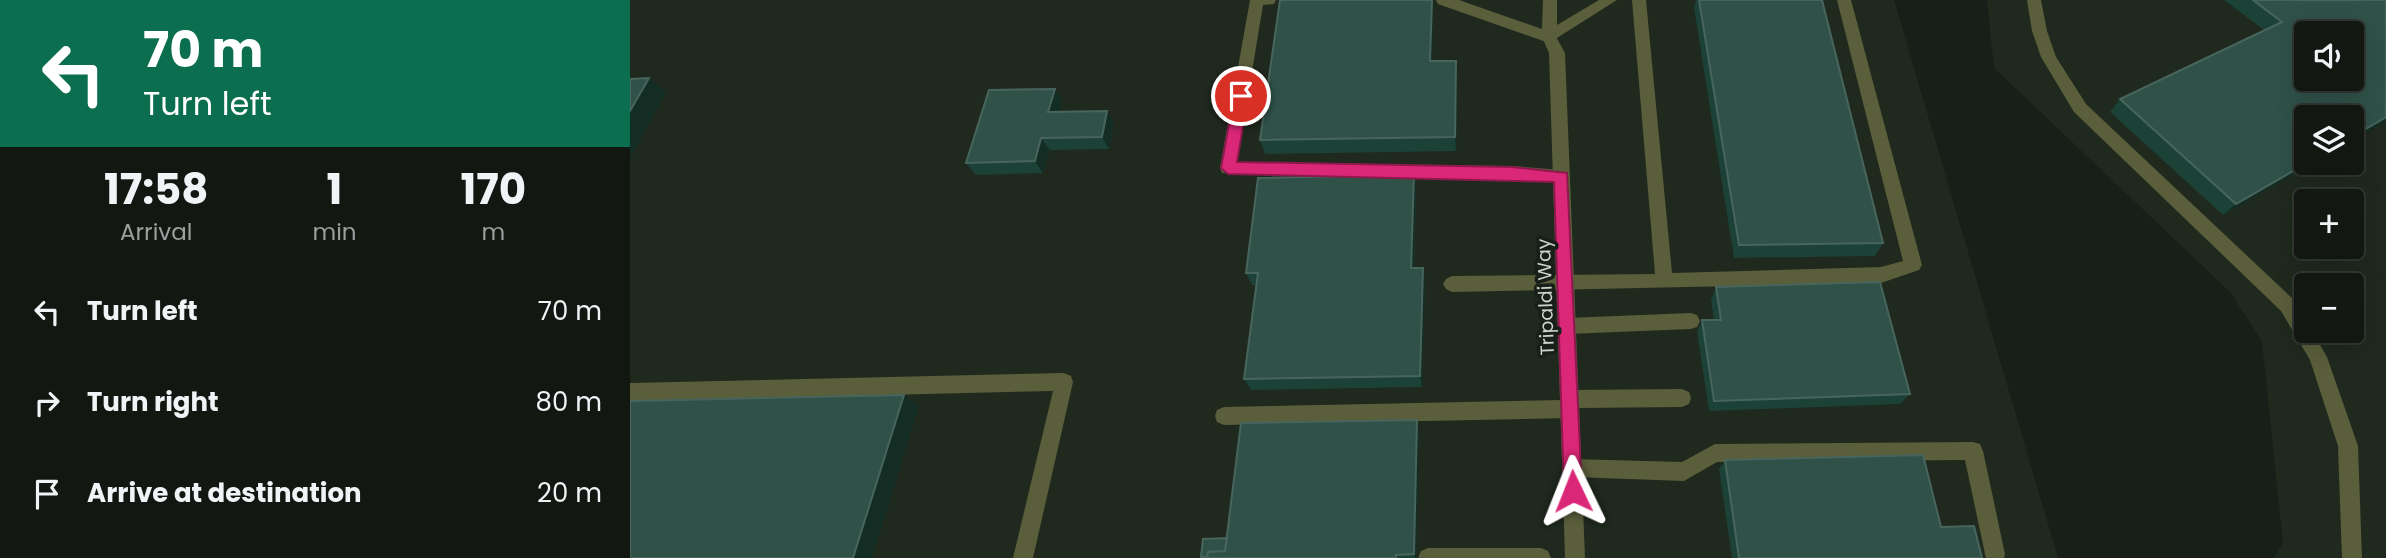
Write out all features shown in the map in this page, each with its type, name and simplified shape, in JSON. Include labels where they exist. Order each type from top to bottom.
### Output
[{"type":"street","points":[[1269,0],[1257,0],[1228,168],[1512,173],[1562,177]]},
{"type":"street","points":[[1443,0],[1549,37],[1610,0]]},
{"type":"street","name":"Tripaldi Way","points":[[1550,0],[1549,37],[1557,53],[1575,558]]},
{"type":"street","points":[[1639,0],[1664,281]]},
{"type":"street","points":[[1452,284],[1881,275],[1913,265],[1844,0]]},
{"type":"street","points":[[2034,0],[2037,31],[2045,51],[2054,71],[2080,108],[2287,305],[2318,357],[2348,446],[2352,558]]},
{"type":"street","points":[[1567,326],[1691,321]]},
{"type":"street","points":[[630,392],[1064,382],[1023,558]]},
{"type":"street","points":[[1224,416],[1682,398]]},
{"type":"street","points":[[1572,468],[1684,472],[1715,453],[1973,451],[1995,554]]},
{"type":"street","points":[[1428,558],[1541,558]]},
{"type":"shaded area","points":[[630,0],[1894,0],[2058,558],[630,558]]},
{"type":"shaded area","points":[[1987,0],[2386,0],[2386,558],[2274,558],[2283,543],[2262,341],[2230,292],[1994,68]]},
{"type":"building","points":[[1280,0],[1432,0],[1430,61],[1456,61],[1455,137],[1260,140]]},
{"type":"building","points":[[1699,0],[1822,0],[1883,243],[1739,245]]},
{"type":"building","points":[[2253,0],[2386,0],[2386,117],[2364,130],[2364,105],[2294,105],[2294,171],[2236,204],[2120,99],[2282,22]]},
{"type":"building","points":[[649,78],[630,111],[630,79]]},
{"type":"building","points":[[1055,89],[1048,112],[1107,111],[1102,137],[1041,138],[1035,161],[966,163],[989,90]]},
{"type":"building","points":[[1414,175],[1411,268],[1423,268],[1420,376],[1244,379],[1258,273],[1246,273],[1258,178]]},
{"type":"building","points":[[1880,282],[1910,394],[1714,401],[1702,320],[1721,320],[1716,287]]},
{"type":"building","points":[[904,395],[853,558],[630,558],[630,401]]},
{"type":"building","points":[[1417,420],[1414,554],[1396,555],[1396,558],[1207,558],[1208,552],[1225,551],[1241,423]]},
{"type":"building","points":[[1923,455],[1941,527],[1974,526],[1982,558],[1739,558],[1725,460]]},
{"type":"building","points":[[1227,538],[1225,551],[1208,552],[1207,557],[1201,557],[1203,539]]},
{"type":"route","points":[[1241,96],[1228,168],[1512,173],[1562,177],[1573,491]]}]
